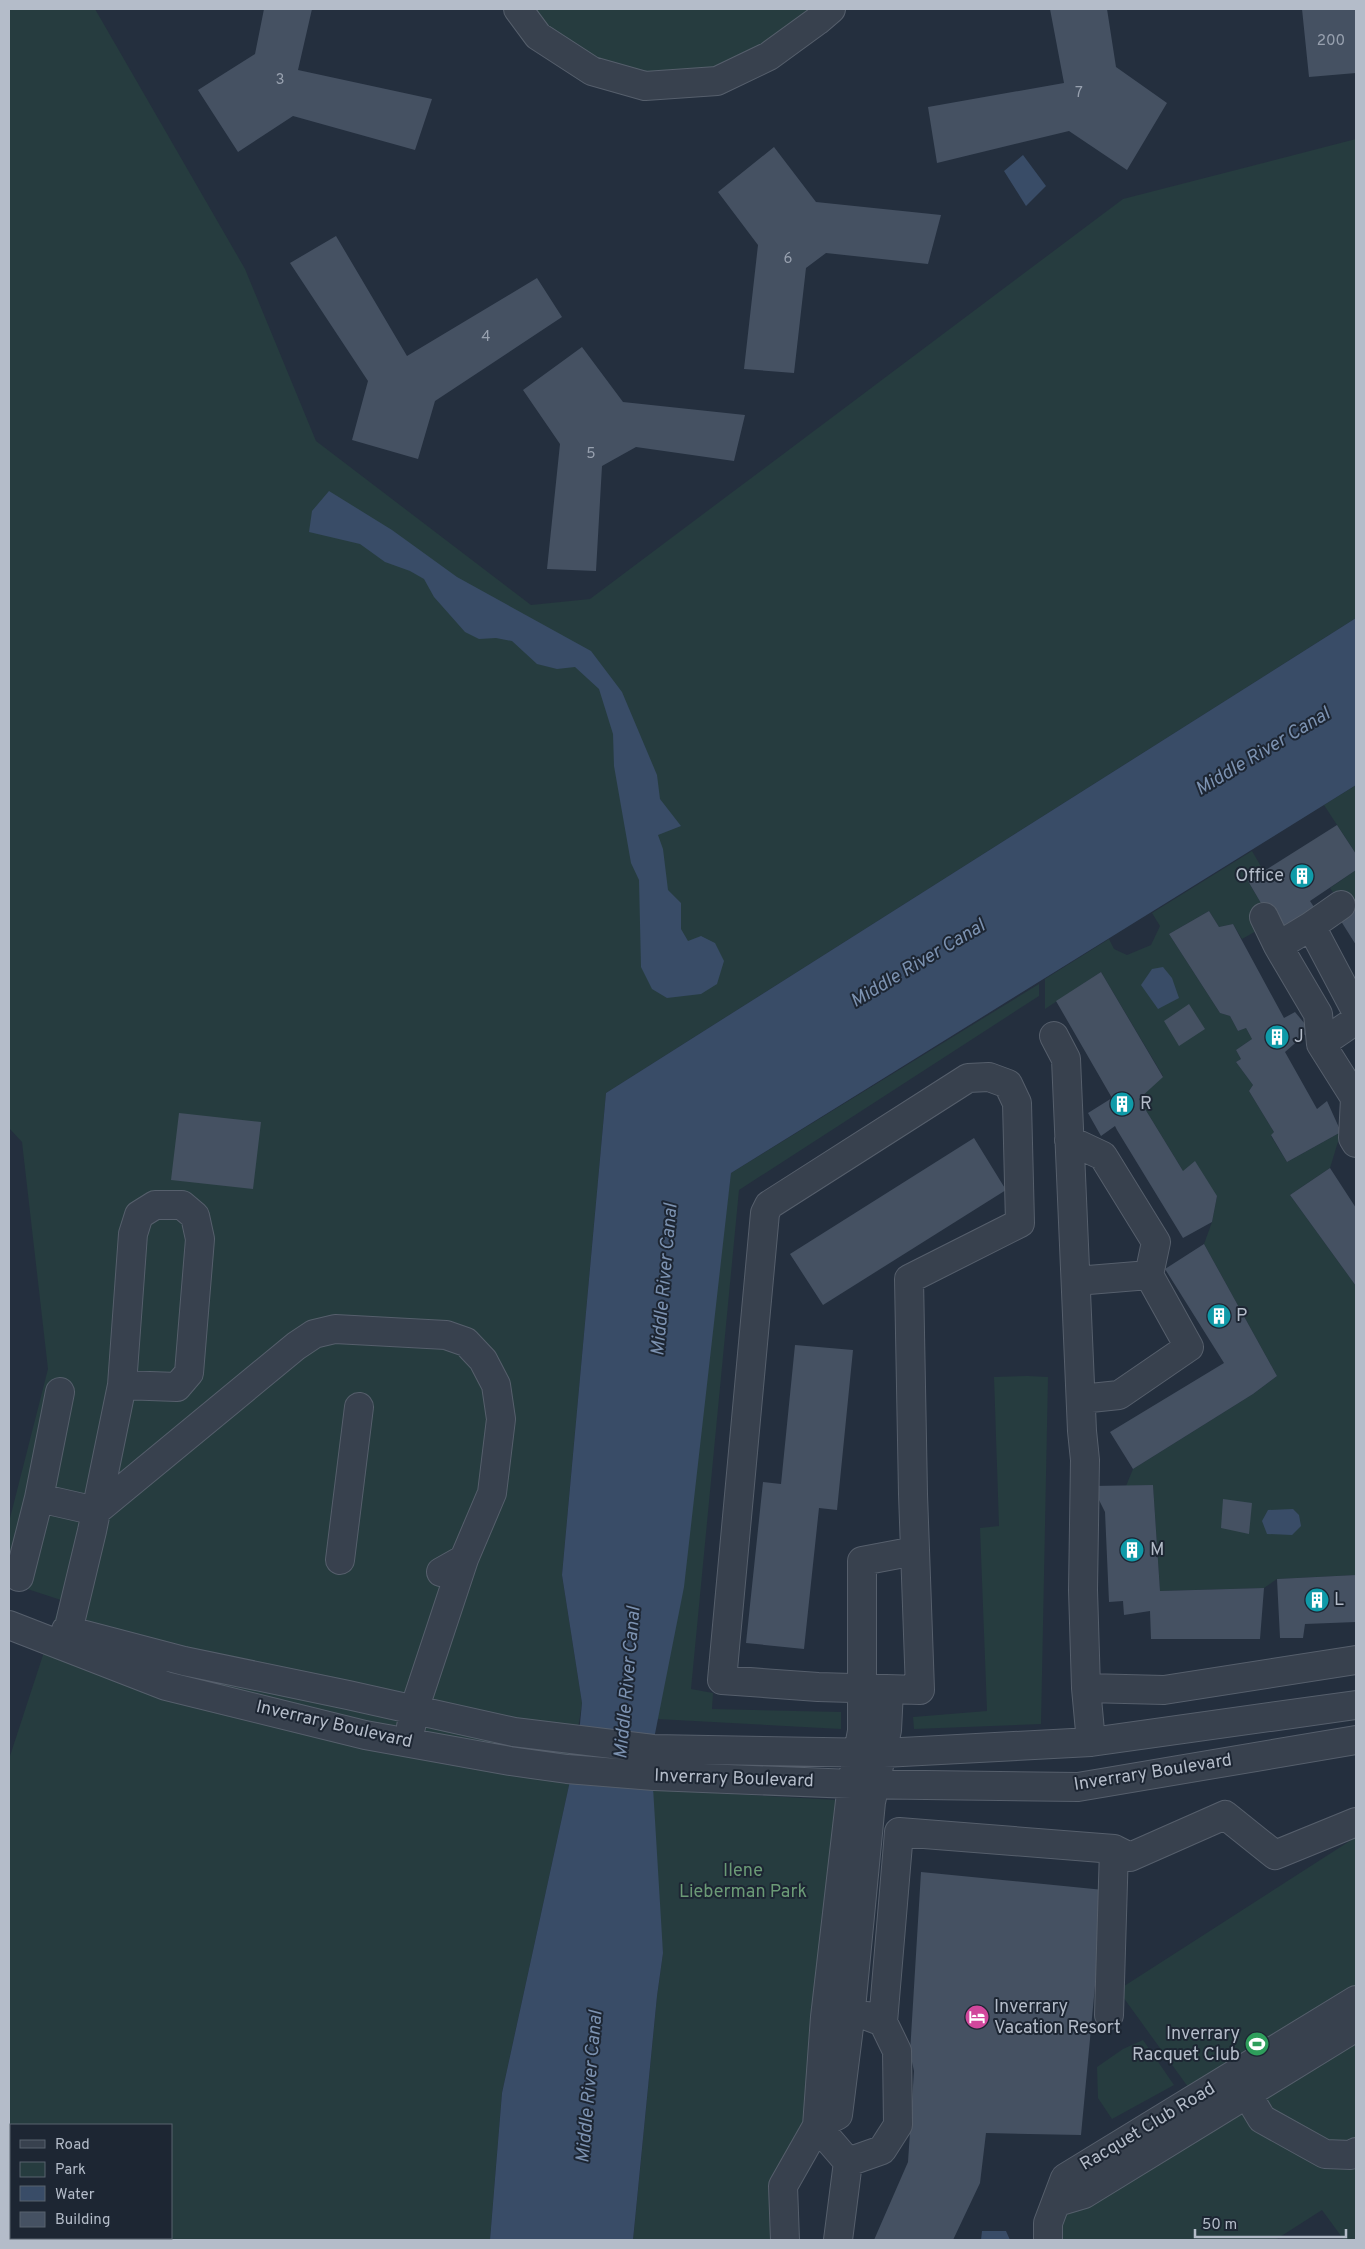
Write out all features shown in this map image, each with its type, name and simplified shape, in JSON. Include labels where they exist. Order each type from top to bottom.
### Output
[{"type":"street","points":[[518,9],[538,36],[592,71],[645,86],[717,81],[769,56],[817,21],[830,9]]},
{"type":"street","points":[[1278,946],[1311,926],[1341,904]]},
{"type":"street","points":[[1264,917],[1278,946],[1318,1014],[1321,1044],[1355,1098],[1353,1138],[1356,1143]]},
{"type":"street","points":[[1311,926],[1356,1011]]},
{"type":"street","points":[[1321,1044],[1356,1020]]},
{"type":"street","points":[[1054,1036],[1066,1059],[1080,1399],[1085,1460],[1082,1590],[1086,1688],[1091,1742]]},
{"type":"street","points":[[989,1077],[1008,1084],[1017,1102],[1020,1224],[909,1279],[915,1551],[920,1690],[889,1691],[722,1680],[765,1213],[769,1205],[968,1078],[989,1077]]},
{"type":"street","points":[[1070,1140],[1103,1156],[1156,1242],[1149,1275],[1189,1347],[1119,1395],[1080,1399]]},
{"type":"street","points":[[68,1631],[96,1511],[122,1385],[132,1234],[139,1215],[155,1206],[182,1205],[195,1216],[200,1239],[189,1373],[177,1387],[122,1385]]},
{"type":"street","points":[[1076,1281],[1149,1275]]},
{"type":"street","points":[[96,1511],[296,1346],[314,1334],[334,1329],[446,1335],[466,1342],[483,1360],[496,1385],[501,1419],[492,1493],[453,1565],[414,1710],[408,1742]]},
{"type":"street","points":[[19,1577],[39,1498],[60,1392]]},
{"type":"street","points":[[340,1560],[359,1407]]},
{"type":"street","points":[[39,1498],[96,1511]]},
{"type":"street","points":[[871,1753],[862,1731],[862,1561],[915,1551]]},
{"type":"street","name":"Inverrary Boulevard","points":[[9,1609],[68,1631],[184,1661],[514,1732],[653,1749],[871,1753],[1091,1742],[1356,1705]]},
{"type":"street","name":"Inverrary Boulevard","points":[[9,1625],[166,1686],[365,1735],[510,1761],[567,1769],[654,1776],[864,1784],[1078,1787],[1356,1740]]},
{"type":"street","points":[[1086,1688],[1164,1690],[1356,1660]]},
{"type":"street","points":[[785,2240],[783,2186],[816,2126],[838,2116],[839,2008],[858,1826],[871,1753],[887,1730],[889,1691]]},
{"type":"street","points":[[858,1826],[899,1832],[1114,1849],[1130,1857],[1225,1815],[1275,1855],[1356,1822]]},
{"type":"street","points":[[848,2162],[882,2150],[898,2125],[897,2051],[883,2022],[899,1832]]},
{"type":"street","points":[[1109,2015],[1114,1849]]},
{"type":"street","name":"Racquet Club Road","points":[[1048,2240],[1048,2223],[1065,2178],[1178,2123],[1248,2094],[1345,2025],[1356,2000]]},
{"type":"street","points":[[839,2008],[883,2022]]},
{"type":"street","name":"Racquet Club Road","points":[[1178,2123],[1345,2025]]},
{"type":"street","points":[[1248,2094],[1262,2119],[1325,2154],[1351,2155],[1356,2152]]},
{"type":"street","points":[[816,2126],[848,2162],[838,2240]]},
{"type":"green space","points":[[9,9],[95,9],[245,269],[316,441],[531,605],[590,599],[1123,199],[1356,139],[1356,618],[606,1093],[562,1575],[582,1703],[570,1781],[502,2093],[490,2240],[9,2240],[9,1759],[61,1600],[9,1583],[9,1522],[48,1369],[22,1142],[9,1128]]},
{"type":"green space","points":[[518,9],[831,9],[717,81],[592,71]]},
{"type":"green space","points":[[1356,785],[1356,854],[1324,805]]},
{"type":"green space","points":[[1252,851],[1263,870],[1248,881],[1272,922],[1242,939],[1233,924],[1219,927],[1209,911],[1169,934],[1220,1013],[1230,1016],[1238,1031],[1246,1028],[1252,1039],[1236,1050],[1241,1059],[1236,1062],[1253,1085],[1249,1091],[1274,1132],[1271,1136],[1287,1162],[1341,1132],[1330,1168],[1290,1195],[1356,1286],[1356,1575],[1277,1579],[1264,1588],[1160,1591],[1153,1485],[1126,1486],[1133,1469],[1253,1394],[1277,1376],[1204,1244],[1212,1222],[1217,1196],[1183,1171],[1139,1099],[1163,1076],[1101,972],[1045,1009],[1045,979],[1109,939],[1114,949],[1127,955],[1151,945],[1160,926],[1152,913]]},
{"type":"green space","points":[[1356,870],[1356,908],[1347,913],[1330,888]]},
{"type":"green space","points":[[1039,984],[1039,996],[739,1190],[691,1689],[713,1693],[712,1709],[841,1712],[841,1729],[657,1719],[731,1173]]},
{"type":"green space","points":[[994,1377],[1048,1377],[1041,1724],[914,1729],[913,1717],[987,1711],[980,1528],[999,1526]]},
{"type":"green space","name":"Ilene Lieberman Park","points":[[645,1789],[837,1800],[808,2110],[793,2152],[779,2240],[633,2240],[663,1953]]},
{"type":"green space","name":"Inverrary Racquet Club","points":[[1356,1837],[1356,2240],[1344,2240],[1322,2210],[1275,2240],[1048,2240],[1048,2223],[1196,2098],[1118,1990]]},
{"type":"green space","points":[[1143,2040],[1174,2085],[1112,2119],[1098,2098],[1097,2067],[1123,2049]]},
{"type":"water","points":[[1023,155],[1046,186],[1026,206],[1004,171]]},
{"type":"water","points":[[329,491],[392,530],[457,577],[591,651],[622,692],[657,775],[660,799],[681,826],[658,835],[663,849],[668,890],[681,903],[681,929],[688,941],[701,936],[715,943],[724,961],[717,984],[701,994],[667,998],[652,989],[641,967],[639,880],[631,863],[614,766],[613,734],[599,689],[575,667],[557,669],[537,664],[512,641],[496,638],[479,639],[465,632],[434,597],[424,579],[410,571],[385,562],[360,544],[309,532],[312,511]]},
{"type":"water","name":"Middle River Canal","points":[[1356,618],[1356,785],[731,1173],[684,1587],[651,1754],[663,1953],[633,2240],[490,2240],[502,2093],[578,1744],[582,1703],[562,1575],[606,1093]]},
{"type":"water","points":[[1163,967],[1172,978],[1179,998],[1158,1009],[1141,985],[1152,969]]},
{"type":"water","points":[[1293,1509],[1299,1515],[1301,1526],[1292,1535],[1267,1534],[1262,1521],[1268,1510]]},
{"type":"water","points":[[982,2231],[1006,2231],[1010,2240],[981,2240]]},
{"type":"building","points":[[264,9],[312,9],[298,70],[432,99],[415,150],[293,116],[238,152],[198,90],[255,54]]},
{"type":"building","points":[[1050,9],[1107,9],[1116,67],[1167,103],[1127,170],[1069,131],[937,163],[928,107],[1064,83]]},
{"type":"building","points":[[1302,9],[1356,9],[1356,73],[1309,77]]},
{"type":"building","points":[[774,147],[816,202],[941,215],[928,264],[826,253],[806,268],[794,373],[744,369],[758,245],[718,192]]},
{"type":"building","points":[[336,236],[407,356],[537,278],[562,317],[435,401],[418,459],[352,440],[368,381],[290,263]]},
{"type":"building","points":[[582,347],[623,402],[745,415],[734,461],[636,447],[602,466],[596,571],[547,569],[560,444],[523,390]]},
{"type":"building","name":"Office","points":[[1337,825],[1356,854],[1356,870],[1310,901],[1318,913],[1287,931],[1280,917],[1272,922],[1248,881]]},
{"type":"building","points":[[1356,908],[1356,945],[1339,918]]},
{"type":"building","name":"J","points":[[1209,911],[1219,927],[1233,924],[1284,1018],[1295,1012],[1310,1030],[1285,1052],[1317,1109],[1327,1101],[1341,1132],[1287,1162],[1271,1135],[1274,1132],[1249,1091],[1253,1085],[1236,1062],[1241,1059],[1236,1050],[1252,1039],[1246,1028],[1238,1031],[1230,1016],[1220,1013],[1169,934]]},
{"type":"building","name":"R","points":[[1101,972],[1163,1077],[1139,1099],[1183,1171],[1195,1161],[1217,1196],[1212,1222],[1183,1238],[1115,1126],[1101,1136],[1088,1113],[1112,1098],[1056,1001]]},
{"type":"building","points":[[1189,1004],[1205,1029],[1179,1046],[1164,1021]]},
{"type":"building","points":[[179,1113],[261,1122],[253,1189],[171,1180]]},
{"type":"building","points":[[974,1138],[1006,1190],[823,1305],[790,1254]]},
{"type":"building","points":[[1330,1168],[1356,1208],[1356,1286],[1290,1195]]},
{"type":"building","name":"P","points":[[1204,1244],[1277,1376],[1253,1394],[1133,1469],[1110,1432],[1224,1363],[1165,1269]]},
{"type":"building","points":[[795,1345],[853,1350],[837,1510],[819,1508],[804,1649],[746,1643],[763,1482],[781,1484]]},
{"type":"building","name":"M","points":[[1153,1485],[1160,1591],[1264,1588],[1260,1639],[1151,1639],[1150,1611],[1124,1615],[1123,1601],[1109,1602],[1105,1512],[1092,1486]]},
{"type":"building","points":[[1223,1499],[1252,1503],[1249,1534],[1221,1528]]},
{"type":"building","name":"L","points":[[1356,1575],[1356,1622],[1305,1624],[1303,1638],[1280,1638],[1277,1579]]},
{"type":"building","points":[[921,1872],[1104,1890],[1081,2135],[986,2133],[980,2183],[953,2240],[874,2240],[908,2162],[914,2071],[910,2053]]},
{"type":"place","name":"Office","points":[[1302,876]]},
{"type":"place","name":"J","points":[[1277,1037]]},
{"type":"place","name":"R","points":[[1122,1104]]},
{"type":"place","name":"P","points":[[1219,1316]]},
{"type":"place","name":"M","points":[[1132,1550]]},
{"type":"place","name":"L","points":[[1317,1600]]},
{"type":"place","name":"Inverrary Vacation Resort","points":[[977,2017]]},
{"type":"place","name":"Inverrary Racquet Club","points":[[1257,2044]]}]
